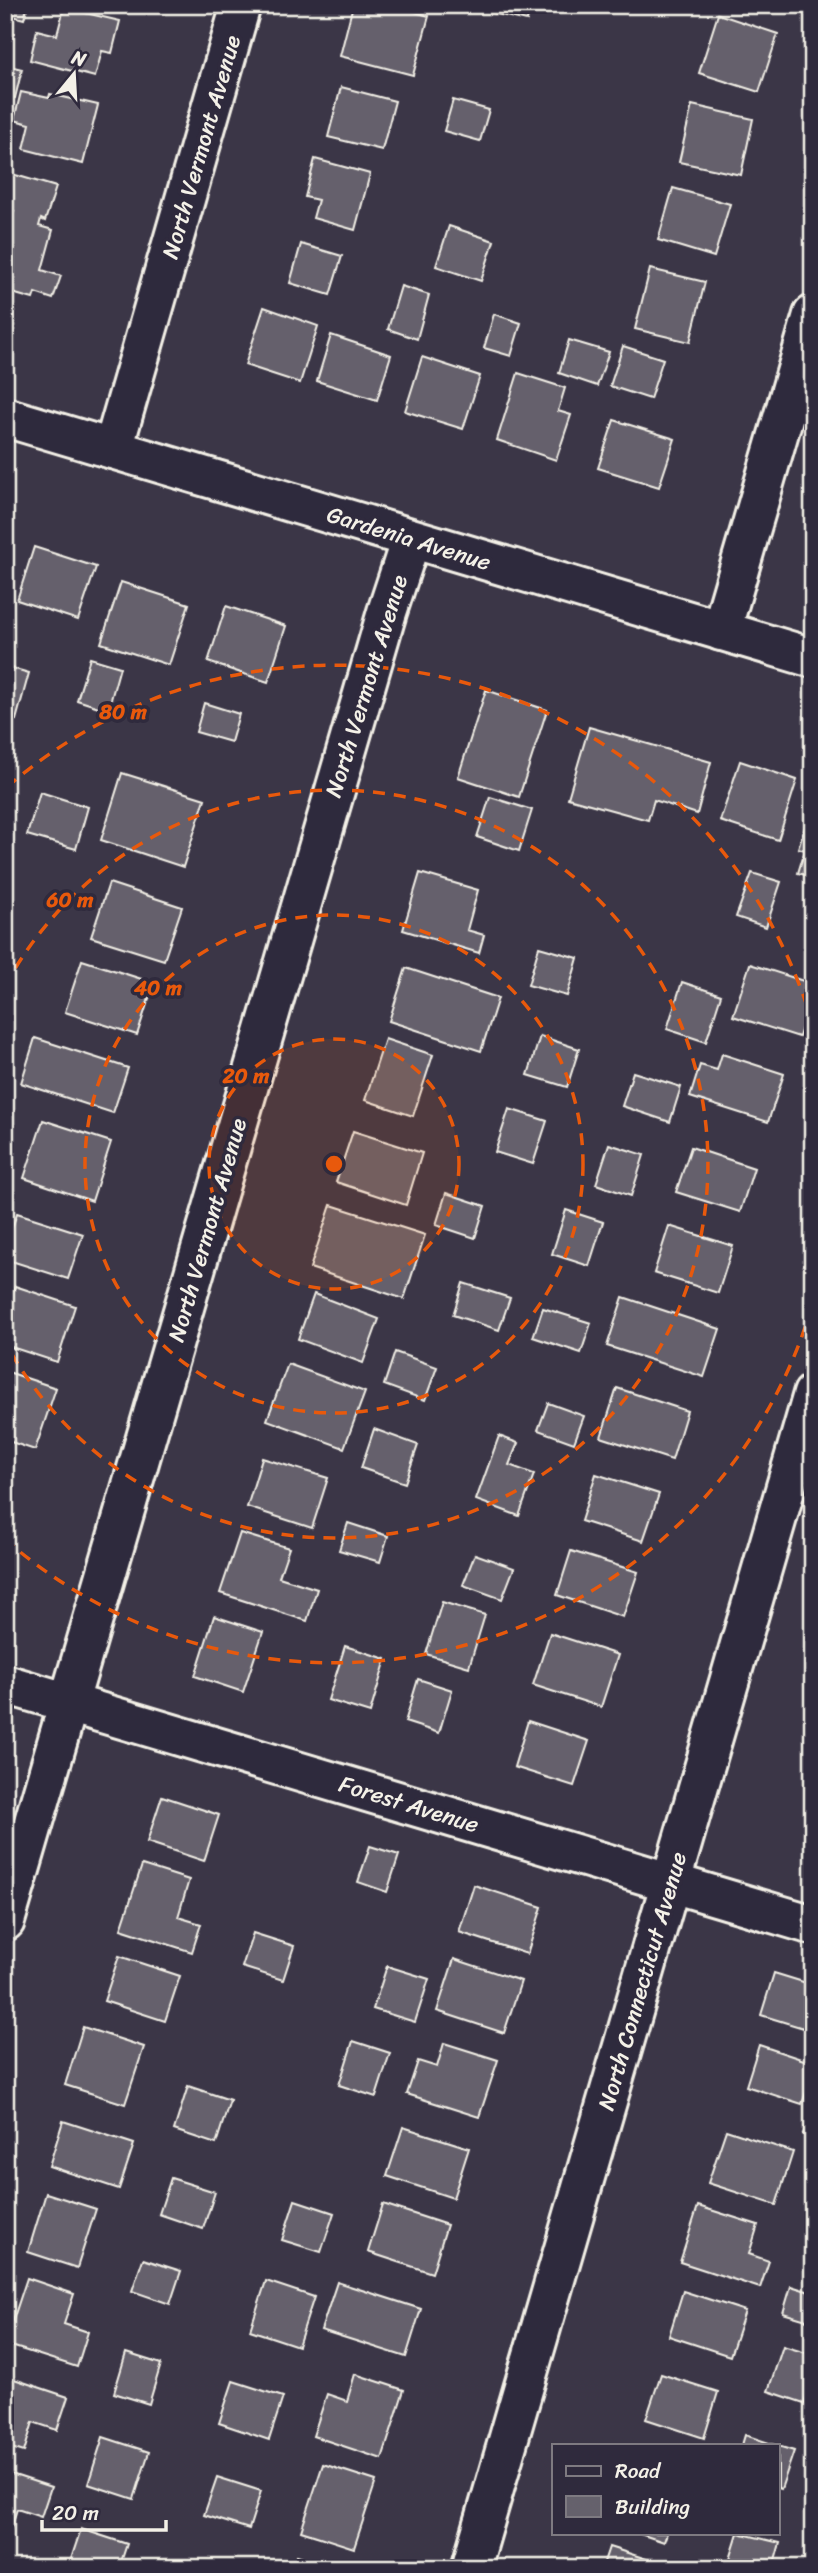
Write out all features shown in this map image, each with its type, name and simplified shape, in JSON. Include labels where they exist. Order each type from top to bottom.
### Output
[{"type":"street","name":"North Vermont Avenue","points":[[113,449],[241,5]]},
{"type":"street","points":[[721,631],[813,315]]},
{"type":"street","name":"Gardenia Avenue","points":[[5,417],[813,658]]},
{"type":"street","name":"North Vermont Avenue","points":[[5,1921],[387,612],[411,539]]},
{"type":"street","name":"North Connecticut Avenue","points":[[471,2568],[813,1394]]},
{"type":"street","name":"Forest Avenue","points":[[5,1684],[813,1925]]},
{"type":"building","points":[[5,5],[28,5],[24,19],[5,14]]},
{"type":"building","points":[[353,5],[390,5],[429,16],[413,75],[340,56]]},
{"type":"building","points":[[493,5],[531,5],[527,21],[492,13]]},
{"type":"building","points":[[64,8],[120,21],[112,53],[102,51],[95,77],[30,60],[37,30],[57,35]]},
{"type":"building","points":[[718,14],[778,34],[759,92],[699,73]]},
{"type":"building","points":[[5,65],[22,69],[15,98],[5,96]]},
{"type":"building","points":[[341,87],[395,101],[382,150],[328,137]]},
{"type":"building","points":[[21,92],[49,98],[50,94],[98,105],[83,164],[24,149],[30,124],[14,120]]},
{"type":"building","points":[[453,100],[489,110],[480,141],[444,131]]},
{"type":"building","points":[[692,105],[753,119],[741,175],[679,162]]},
{"type":"building","points":[[315,159],[370,174],[355,230],[313,218],[318,200],[305,197]]},
{"type":"building","points":[[12,174],[56,187],[45,221],[41,219],[39,226],[53,230],[42,270],[61,276],[53,299],[35,293],[33,299],[5,291],[5,225],[9,226],[14,211],[5,209],[5,197]]},
{"type":"building","points":[[673,188],[730,204],[714,257],[658,240]]},
{"type":"building","points":[[449,226],[494,241],[481,281],[436,266]]},
{"type":"building","points":[[301,244],[342,256],[330,295],[290,283]]},
{"type":"building","points":[[650,269],[705,282],[690,342],[635,329]]},
{"type":"building","points":[[401,286],[429,295],[417,339],[388,329]]},
{"type":"building","points":[[264,307],[318,326],[300,383],[245,365]]},
{"type":"building","points":[[494,314],[521,323],[511,356],[484,348]]},
{"type":"building","points":[[331,335],[391,355],[377,400],[317,381]]},
{"type":"building","points":[[569,340],[609,352],[597,386],[559,373]]},
{"type":"building","points":[[623,346],[663,359],[650,399],[610,386]]},
{"type":"building","points":[[422,357],[480,376],[463,429],[405,411]]},
{"type":"building","points":[[518,373],[565,388],[558,411],[571,415],[556,460],[497,440]]},
{"type":"building","points":[[614,420],[675,439],[659,487],[598,468]]},
{"type":"building","points":[[34,547],[96,567],[78,620],[17,600]]},
{"type":"building","points":[[121,582],[189,604],[169,665],[101,643]]},
{"type":"building","points":[[226,606],[286,626],[268,682],[208,662]]},
{"type":"building","points":[[90,658],[120,667],[108,710],[77,700]]},
{"type":"building","points":[[5,666],[29,673],[16,720],[5,717]]},
{"type":"building","points":[[486,690],[547,710],[519,797],[458,777]]},
{"type":"building","points":[[204,703],[239,714],[231,742],[196,732]]},
{"type":"building","points":[[589,727],[711,762],[697,814],[654,800],[648,820],[568,798]]},
{"type":"building","points":[[740,761],[797,780],[778,840],[720,821]]},
{"type":"building","points":[[122,773],[205,799],[183,867],[101,840]]},
{"type":"building","points":[[40,792],[88,807],[76,849],[27,835]]},
{"type":"building","points":[[490,797],[532,810],[519,851],[477,837]]},
{"type":"building","points":[[813,803],[813,877],[798,873],[805,850],[798,848]]},
{"type":"building","points":[[420,873],[478,890],[467,930],[484,935],[479,953],[403,930]]},
{"type":"building","points":[[752,873],[781,882],[766,927],[736,917]]},
{"type":"building","points":[[109,883],[182,907],[164,960],[91,937]]},
{"type":"building","points":[[539,947],[578,958],[567,996],[528,985]]},
{"type":"building","points":[[82,960],[154,983],[137,1035],[65,1012]]},
{"type":"building","points":[[750,964],[813,984],[813,994],[799,1037],[733,1016]]},
{"type":"building","points":[[406,968],[498,998],[481,1051],[389,1021]]},
{"type":"building","points":[[682,982],[721,995],[706,1042],[667,1029]]},
{"type":"building","points":[[540,1036],[579,1049],[567,1087],[528,1075]]},
{"type":"building","points":[[35,1038],[128,1068],[113,1113],[21,1083]]},
{"type":"building","points":[[385,1039],[433,1055],[413,1116],[365,1100]]},
{"type":"building","points":[[722,1054],[784,1074],[768,1122],[690,1097],[700,1065],[717,1070]]},
{"type":"building","points":[[633,1072],[681,1087],[670,1122],[622,1106]]},
{"type":"building","points":[[509,1109],[547,1121],[533,1164],[495,1152]]},
{"type":"building","points":[[43,1120],[111,1142],[92,1201],[24,1178]]},
{"type":"building","points":[[353,1131],[422,1153],[406,1205],[336,1182]]},
{"type":"building","points":[[609,1144],[644,1155],[631,1196],[596,1184]]},
{"type":"building","points":[[691,1147],[754,1168],[740,1212],[676,1192]]},
{"type":"building","points":[[446,1193],[485,1206],[475,1238],[436,1225]]},
{"type":"building","points":[[331,1205],[425,1235],[404,1299],[310,1268]]},
{"type":"building","points":[[566,1210],[603,1222],[589,1266],[552,1254]]},
{"type":"building","points":[[17,1213],[83,1234],[68,1279],[5,1259],[5,1249]]},
{"type":"building","points":[[669,1226],[733,1246],[718,1293],[654,1273]]},
{"type":"building","points":[[463,1283],[510,1298],[499,1330],[453,1315]]},
{"type":"building","points":[[15,1286],[75,1306],[57,1362],[5,1345],[5,1316]]},
{"type":"building","points":[[314,1294],[379,1319],[363,1363],[298,1339]]},
{"type":"building","points":[[623,1297],[720,1329],[704,1377],[607,1346]]},
{"type":"building","points":[[543,1308],[591,1323],[581,1353],[533,1337]]},
{"type":"building","points":[[395,1352],[437,1367],[425,1400],[384,1385]]},
{"type":"building","points":[[288,1364],[365,1392],[344,1448],[267,1420]]},
{"type":"building","points":[[5,1371],[56,1388],[35,1450],[5,1440]]},
{"type":"building","points":[[617,1388],[687,1411],[672,1460],[601,1437]]},
{"type":"building","points":[[548,1403],[584,1416],[574,1443],[538,1430]]},
{"type":"building","points":[[374,1429],[418,1445],[405,1483],[361,1468]]},
{"type":"building","points":[[499,1436],[518,1443],[509,1465],[534,1474],[519,1516],[476,1500]]},
{"type":"building","points":[[262,1458],[328,1478],[312,1528],[247,1507]]},
{"type":"building","points":[[596,1474],[659,1494],[643,1541],[581,1521]]},
{"type":"building","points":[[348,1523],[388,1536],[380,1562],[339,1550]]},
{"type":"building","points":[[240,1533],[289,1548],[279,1577],[317,1589],[307,1621],[220,1593]]},
{"type":"building","points":[[571,1551],[638,1572],[623,1617],[557,1595]]},
{"type":"building","points":[[475,1554],[514,1568],[502,1599],[463,1585]]},
{"type":"building","points":[[442,1602],[485,1615],[469,1667],[426,1654]]},
{"type":"building","points":[[214,1616],[263,1632],[243,1692],[195,1676]]},
{"type":"building","points":[[550,1633],[618,1655],[601,1707],[533,1685]]},
{"type":"building","points":[[345,1646],[386,1659],[370,1713],[328,1700]]},
{"type":"building","points":[[418,1679],[452,1690],[439,1733],[405,1722]]},
{"type":"building","points":[[528,1721],[589,1741],[574,1786],[514,1767]]},
{"type":"building","points":[[162,1796],[219,1815],[204,1861],[147,1842]]},
{"type":"building","points":[[370,1846],[399,1855],[387,1892],[358,1882]]},
{"type":"building","points":[[142,1865],[189,1880],[178,1917],[201,1924],[192,1952],[121,1929]]},
{"type":"building","points":[[474,1885],[542,1907],[527,1954],[459,1932]]},
{"type":"building","points":[[253,1933],[294,1946],[283,1980],[242,1967]]},
{"type":"building","points":[[119,1956],[180,1976],[165,2021],[104,2001]]},
{"type":"building","points":[[454,1959],[521,1981],[504,2033],[437,2011]]},
{"type":"building","points":[[387,1966],[429,1979],[415,2022],[373,2009]]},
{"type":"building","points":[[774,1973],[813,1985],[813,2031],[761,2015]]},
{"type":"building","points":[[83,2027],[144,2047],[125,2104],[65,2085]]},
{"type":"building","points":[[353,2041],[390,2053],[376,2097],[339,2085]]},
{"type":"building","points":[[444,2043],[498,2060],[479,2117],[407,2094],[418,2061],[437,2067]]},
{"type":"building","points":[[759,2045],[813,2063],[813,2072],[802,2104],[746,2086]]},
{"type":"building","points":[[188,2086],[230,2100],[216,2144],[174,2130]]},
{"type":"building","points":[[813,2105],[813,2137],[803,2134]]},
{"type":"building","points":[[63,2121],[134,2144],[119,2189],[49,2166]]},
{"type":"building","points":[[403,2127],[469,2148],[453,2198],[387,2176]]},
{"type":"building","points":[[726,2130],[793,2152],[776,2205],[708,2183]]},
{"type":"building","points":[[171,2178],[215,2192],[203,2229],[159,2214]]},
{"type":"building","points":[[46,2193],[96,2209],[77,2268],[28,2252]]},
{"type":"building","points":[[295,2200],[334,2213],[321,2252],[282,2240]]},
{"type":"building","points":[[383,2204],[447,2225],[432,2273],[368,2252]]},
{"type":"building","points":[[698,2206],[758,2225],[749,2254],[769,2261],[760,2288],[680,2262]]},
{"type":"building","points":[[143,2259],[181,2271],[170,2304],[132,2291]]},
{"type":"building","points":[[27,2278],[74,2294],[64,2324],[88,2332],[77,2367],[5,2344]]},
{"type":"building","points":[[266,2281],[314,2297],[298,2346],[250,2330]]},
{"type":"building","points":[[337,2282],[421,2309],[406,2357],[321,2330]]},
{"type":"building","points":[[791,2286],[813,2293],[813,2322],[783,2313]]},
{"type":"building","points":[[683,2291],[745,2311],[730,2356],[669,2336]]},
{"type":"building","points":[[783,2346],[813,2355],[813,2377],[804,2403],[768,2391]]},
{"type":"building","points":[[126,2353],[161,2364],[149,2404],[114,2393]]},
{"type":"building","points":[[355,2374],[404,2390],[382,2459],[313,2436],[327,2394],[347,2401]]},
{"type":"building","points":[[661,2374],[718,2392],[704,2438],[646,2419]]},
{"type":"building","points":[[5,2376],[68,2397],[57,2430],[33,2422],[24,2452],[5,2446]]},
{"type":"building","points":[[233,2381],[283,2397],[269,2440],[219,2423]]},
{"type":"building","points":[[745,2435],[772,2444],[742,2444]]},
{"type":"building","points":[[103,2437],[149,2452],[134,2499],[88,2484]]},
{"type":"building","points":[[780,2447],[794,2451],[780,2489]]},
{"type":"building","points":[[323,2464],[376,2481],[354,2548],[301,2531]]},
{"type":"building","points":[[5,2472],[51,2487],[41,2517],[17,2509],[5,2547]]},
{"type":"building","points":[[217,2477],[261,2491],[249,2529],[204,2515]]},
{"type":"building","points":[[81,2529],[127,2544],[119,2568],[68,2568]]},
{"type":"building","points":[[640,2534],[667,2534],[664,2542]]},
{"type":"building","points":[[738,2534],[780,2543],[773,2568],[727,2568]]},
{"type":"building","points":[[609,2547],[659,2563],[657,2568],[602,2568]]},
{"type":"building","points":[[297,2555],[336,2568],[293,2568]]}]
